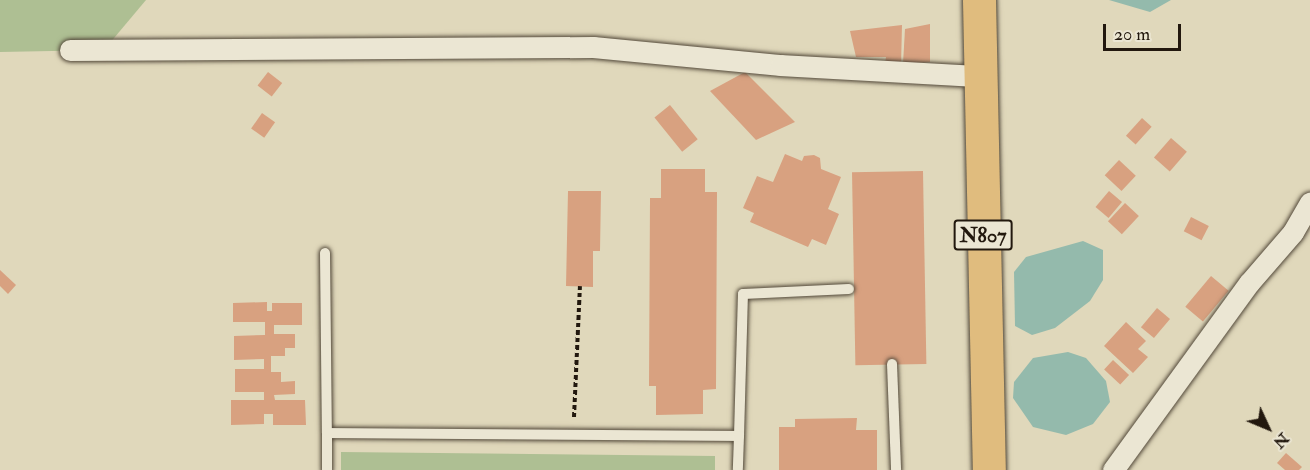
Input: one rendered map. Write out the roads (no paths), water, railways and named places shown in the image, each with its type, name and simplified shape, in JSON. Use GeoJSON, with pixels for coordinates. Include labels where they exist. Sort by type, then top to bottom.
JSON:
{"type":"FeatureCollection","features":[{"type":"Feature","properties":{"kind":"highway","name":"N807"},"geometry":{"type":"LineString","coordinates":[[979,0],[988,470]]}},
{"type":"Feature","properties":{"kind":"street"},"geometry":{"type":"LineString","coordinates":[[69,50],[593,47],[781,65],[980,76]]}},
{"type":"Feature","properties":{"kind":"street"},"geometry":{"type":"LineString","coordinates":[[1113,470],[1249,283],[1293,232],[1310,202]]}},
{"type":"Feature","properties":{"kind":"lane"},"geometry":{"type":"LineString","coordinates":[[325,253],[327,470]]}},
{"type":"Feature","properties":{"kind":"lane"},"geometry":{"type":"LineString","coordinates":[[738,470],[743,294],[849,289]]}},
{"type":"Feature","properties":{"kind":"lane"},"geometry":{"type":"LineString","coordinates":[[891,364],[896,470]]}},
{"type":"Feature","properties":{"kind":"lane"},"geometry":{"type":"LineString","coordinates":[[327,433],[739,436]]}}]}
